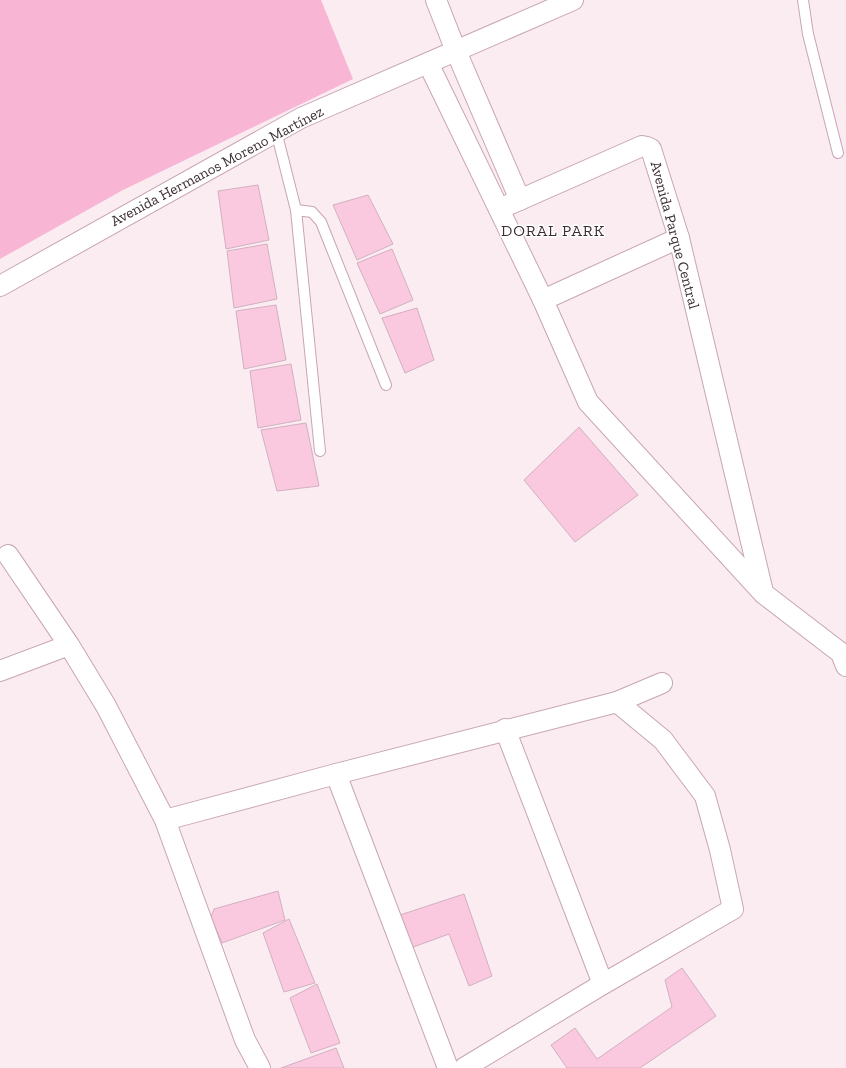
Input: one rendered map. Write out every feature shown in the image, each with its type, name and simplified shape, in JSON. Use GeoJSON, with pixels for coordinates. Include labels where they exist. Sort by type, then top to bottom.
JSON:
{"type":"FeatureCollection","features":[{"type":"Feature","properties":{"kind":"street"},"geometry":{"type":"LineString","coordinates":[[436,0],[456,51],[520,200],[499,209]]}},
{"type":"Feature","properties":{"kind":"street","name":"Avenida Hermanos Moreno Martínez"},"geometry":{"type":"LineString","coordinates":[[0,286],[276,130],[572,0]]}},
{"type":"Feature","properties":{"kind":"street"},"geometry":{"type":"LineString","coordinates":[[428,63],[543,300],[588,402],[764,594],[841,652],[846,666]]}},
{"type":"Feature","properties":{"kind":"street","name":"Avenida Parque Central"},"geometry":{"type":"LineString","coordinates":[[520,200],[642,146],[647,146],[651,149],[679,238],[764,594]]}},
{"type":"Feature","properties":{"kind":"street"},"geometry":{"type":"LineString","coordinates":[[543,300],[679,238]]}},
{"type":"Feature","properties":{"kind":"street"},"geometry":{"type":"LineString","coordinates":[[719,546],[730,544],[737,540],[743,535],[748,526]]}},
{"type":"Feature","properties":{"kind":"street"},"geometry":{"type":"LineString","coordinates":[[8,555],[68,645],[106,706],[165,820],[245,1040],[260,1068]]}},
{"type":"Feature","properties":{"kind":"street"},"geometry":{"type":"LineString","coordinates":[[0,671],[68,645]]}},
{"type":"Feature","properties":{"kind":"street"},"geometry":{"type":"LineString","coordinates":[[165,820],[505,729],[617,702],[662,683]]}},
{"type":"Feature","properties":{"kind":"street"},"geometry":{"type":"LineString","coordinates":[[464,1068],[603,984],[733,909],[720,850],[705,796],[663,740],[617,702]]}},
{"type":"Feature","properties":{"kind":"street"},"geometry":{"type":"LineString","coordinates":[[505,729],[603,984]]}},
{"type":"Feature","properties":{"kind":"street"},"geometry":{"type":"LineString","coordinates":[[336,774],[448,1068]]}},
{"type":"Feature","properties":{"kind":"lane"},"geometry":{"type":"LineString","coordinates":[[803,0],[808,34],[838,153]]}},
{"type":"Feature","properties":{"kind":"lane"},"geometry":{"type":"LineString","coordinates":[[276,130],[296,210],[320,451]]}},
{"type":"Feature","properties":{"kind":"lane"},"geometry":{"type":"LineString","coordinates":[[296,210],[312,212],[321,222],[386,385]]}},
{"type":"Feature","properties":{"kind":"shaded area"},"geometry":{"type":"Polygon","coordinates":[[[0,0],[321,0],[353,79],[123,190],[0,259],[0,0]]]}},
{"type":"Feature","properties":{"kind":"building"},"geometry":{"type":"Polygon","coordinates":[[[258,185],[269,240],[226,249],[218,191],[258,185]]]}},
{"type":"Feature","properties":{"kind":"building"},"geometry":{"type":"Polygon","coordinates":[[[368,195],[393,244],[357,260],[333,205],[368,195]]]}},
{"type":"Feature","properties":{"kind":"building"},"geometry":{"type":"Polygon","coordinates":[[[267,244],[277,299],[234,308],[227,251],[267,244]]]}},
{"type":"Feature","properties":{"kind":"building"},"geometry":{"type":"Polygon","coordinates":[[[392,249],[413,300],[380,314],[357,263],[392,249]]]}},
{"type":"Feature","properties":{"kind":"building"},"geometry":{"type":"Polygon","coordinates":[[[276,305],[286,360],[244,369],[236,311],[276,305]]]}},
{"type":"Feature","properties":{"kind":"building"},"geometry":{"type":"Polygon","coordinates":[[[417,308],[434,360],[405,373],[382,318],[417,308]]]}},
{"type":"Feature","properties":{"kind":"building"},"geometry":{"type":"Polygon","coordinates":[[[291,364],[301,420],[258,428],[250,371],[291,364]]]}},
{"type":"Feature","properties":{"kind":"building"},"geometry":{"type":"Polygon","coordinates":[[[306,423],[319,486],[277,491],[261,430],[306,423]]]}},
{"type":"Feature","properties":{"kind":"building"},"geometry":{"type":"Polygon","coordinates":[[[579,427],[638,495],[575,542],[524,480],[579,427]]]}},
{"type":"Feature","properties":{"kind":"building"},"geometry":{"type":"Polygon","coordinates":[[[278,891],[285,920],[222,943],[211,917],[214,909],[278,891]]]}},
{"type":"Feature","properties":{"kind":"building"},"geometry":{"type":"Polygon","coordinates":[[[464,894],[492,976],[469,986],[449,934],[408,949],[400,915],[464,894]]]}},
{"type":"Feature","properties":{"kind":"building"},"geometry":{"type":"Polygon","coordinates":[[[289,919],[315,983],[284,992],[263,933],[289,919]]]}},
{"type":"Feature","properties":{"kind":"building"},"geometry":{"type":"Polygon","coordinates":[[[682,968],[716,1016],[640,1068],[567,1068],[551,1045],[575,1028],[597,1059],[672,1007],[665,980],[682,968]]]}},
{"type":"Feature","properties":{"kind":"building"},"geometry":{"type":"Polygon","coordinates":[[[317,984],[340,1043],[311,1053],[290,998],[317,984]]]}},
{"type":"Feature","properties":{"kind":"building"},"geometry":{"type":"Polygon","coordinates":[[[336,1048],[344,1068],[281,1068],[336,1048]]]}},
{"type":"Feature","properties":{"kind":"district","name":"DORAL PARK"},"geometry":{"type":"Point","coordinates":[553,230]}}]}
